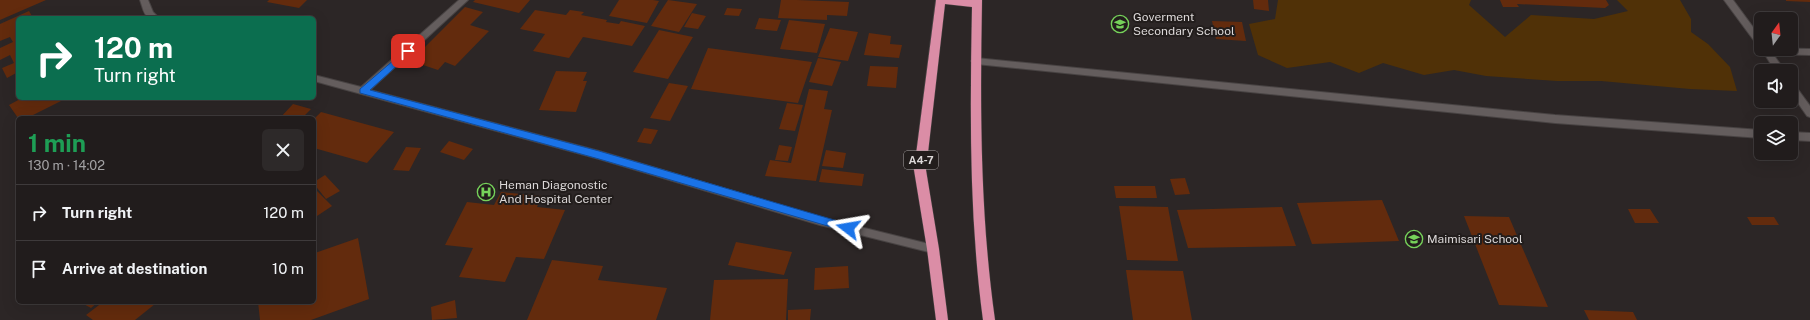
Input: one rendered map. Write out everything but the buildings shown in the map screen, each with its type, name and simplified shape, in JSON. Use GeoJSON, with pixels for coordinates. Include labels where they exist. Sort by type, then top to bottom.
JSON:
{"type":"FeatureCollection","features":[{"type":"Feature","properties":{"kind":"highway"},"geometry":{"type":"LineString","coordinates":[[941,0],[977,2],[975,164],[982,281],[989,320]]}},
{"type":"Feature","properties":{"kind":"highway","name":"A4-7"},"geometry":{"type":"LineString","coordinates":[[941,0],[920,170],[933,249],[942,320]]}},
{"type":"Feature","properties":{"kind":"street"},"geometry":{"type":"LineString","coordinates":[[144,0],[149,14],[152,16]]}},
{"type":"Feature","properties":{"kind":"street"},"geometry":{"type":"LineString","coordinates":[[363,91],[464,0]]}},
{"type":"Feature","properties":{"kind":"street"},"geometry":{"type":"LineString","coordinates":[[1728,0],[1754,35]]}},
{"type":"Feature","properties":{"kind":"street"},"geometry":{"type":"LineString","coordinates":[[1798,51],[1810,52]]}},
{"type":"Feature","properties":{"kind":"street"},"geometry":{"type":"LineString","coordinates":[[976,60],[1531,117],[1754,133]]}},
{"type":"Feature","properties":{"kind":"street"},"geometry":{"type":"LineString","coordinates":[[316,79],[599,155],[820,221],[933,249]]}},
{"type":"Feature","properties":{"kind":"street"},"geometry":{"type":"LineString","coordinates":[[1798,96],[1810,113]]}},
{"type":"Feature","properties":{"kind":"street"},"geometry":{"type":"LineString","coordinates":[[1798,136],[1810,137]]}},
{"type":"Feature","properties":{"kind":"shaded area"},"geometry":{"type":"Polygon","coordinates":[[[1278,0],[1471,0],[1469,5],[1505,37],[1531,15],[1594,19],[1628,11],[1617,0],[1680,0],[1691,19],[1691,32],[1708,44],[1730,67],[1737,91],[1690,89],[1601,81],[1557,81],[1486,76],[1454,70],[1424,75],[1383,63],[1359,73],[1330,62],[1287,68],[1258,55],[1249,24],[1275,19],[1278,0]]]}},
{"type":"Feature","properties":{"kind":"place","name":"Goverment Secondary School"},"geometry":{"type":"Point","coordinates":[1120,24]}},
{"type":"Feature","properties":{"kind":"place","name":"Heman Diagonostic And Hospital Center"},"geometry":{"type":"Point","coordinates":[486,192]}},
{"type":"Feature","properties":{"kind":"place","name":"Maimisari School"},"geometry":{"type":"Point","coordinates":[1414,239]}},
{"type":"Feature","properties":{"kind":"route"},"geometry":{"type":"LineString","coordinates":[[408,51],[363,91],[599,155],[848,228]]}}]}
